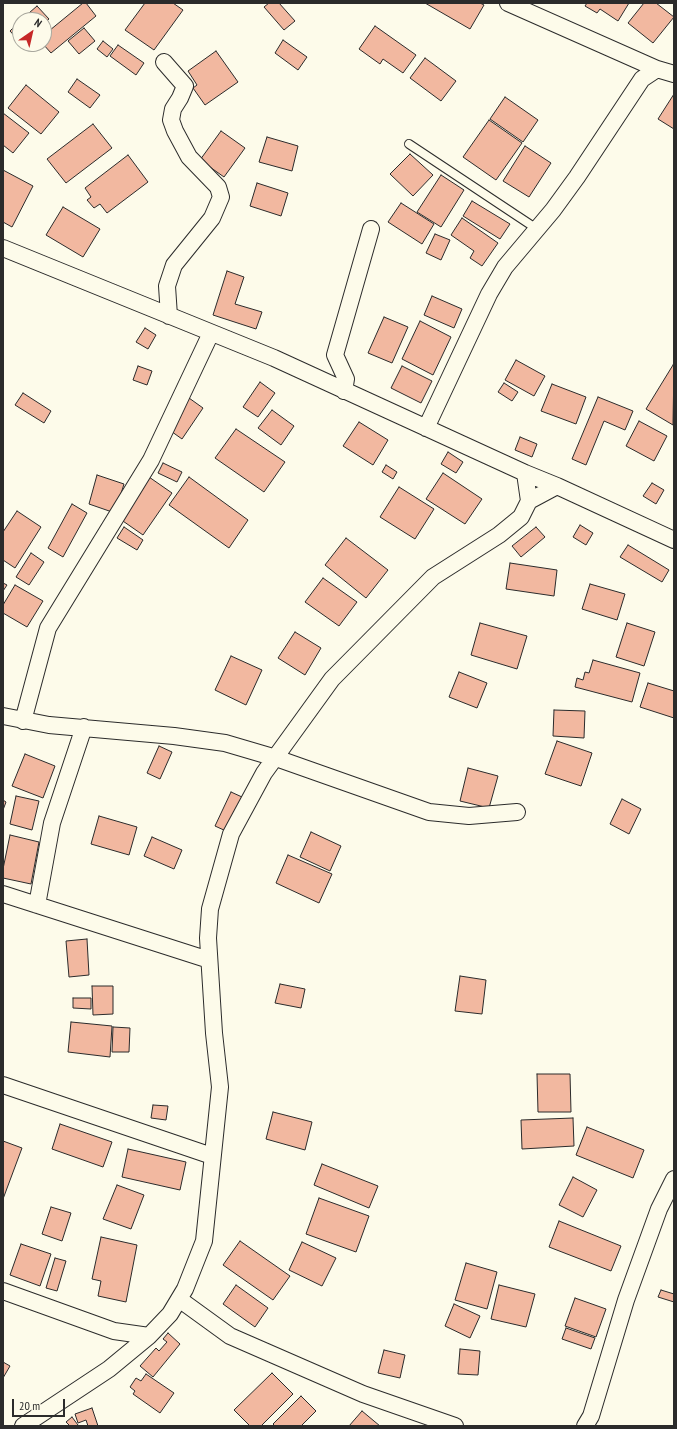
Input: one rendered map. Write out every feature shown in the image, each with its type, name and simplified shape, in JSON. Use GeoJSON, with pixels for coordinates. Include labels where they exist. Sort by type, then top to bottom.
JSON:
{"type":"FeatureCollection","features":[{"type":"Feature","properties":{"kind":"street"},"geometry":{"type":"LineString","coordinates":[[508,3],[657,69],[674,74]]}},
{"type":"Feature","properties":{"kind":"street"},"geometry":{"type":"LineString","coordinates":[[164,62],[185,86],[173,109],[171,120],[175,131],[188,158],[218,187],[222,197],[212,218],[174,265],[167,286],[169,316]]}},
{"type":"Feature","properties":{"kind":"street"},"geometry":{"type":"LineString","coordinates":[[426,428],[489,294],[505,268],[577,177],[642,79],[657,69]]}},
{"type":"Feature","properties":{"kind":"street"},"geometry":{"type":"LineString","coordinates":[[344,391],[346,379],[335,355],[370,229]]}},
{"type":"Feature","properties":{"kind":"street"},"geometry":{"type":"LineString","coordinates":[[3,248],[274,358],[674,540]]}},
{"type":"Feature","properties":{"kind":"street"},"geometry":{"type":"LineString","coordinates":[[24,721],[48,628],[151,460],[211,333]]}},
{"type":"Feature","properties":{"kind":"street"},"geometry":{"type":"LineString","coordinates":[[24,1426],[109,1369],[149,1336],[170,1314],[185,1289],[204,1241],[220,1087],[214,1033],[208,938],[210,909],[231,834],[264,773],[332,679],[385,624],[434,577],[499,535],[521,517],[529,501],[525,473]]}},
{"type":"Feature","properties":{"kind":"street"},"geometry":{"type":"LineString","coordinates":[[529,501],[557,486]]}},
{"type":"Feature","properties":{"kind":"street"},"geometry":{"type":"LineString","coordinates":[[3,716],[24,721],[225,743],[276,758],[429,812],[470,816],[517,812]]}},
{"type":"Feature","properties":{"kind":"street"},"geometry":{"type":"LineString","coordinates":[[37,905],[52,823],[84,727]]}},
{"type":"Feature","properties":{"kind":"street"},"geometry":{"type":"LineString","coordinates":[[3,894],[209,960]]}},
{"type":"Feature","properties":{"kind":"street"},"geometry":{"type":"LineString","coordinates":[[3,1085],[212,1156]]}},
{"type":"Feature","properties":{"kind":"street"},"geometry":{"type":"LineString","coordinates":[[585,1426],[591,1416],[626,1300],[659,1209],[674,1179]]}},
{"type":"Feature","properties":{"kind":"street"},"geometry":{"type":"LineString","coordinates":[[3,1291],[114,1331],[149,1336]]}},
{"type":"Feature","properties":{"kind":"street"},"geometry":{"type":"LineString","coordinates":[[179,1299],[230,1336],[363,1394],[455,1426]]}},
{"type":"Feature","properties":{"kind":"lane"},"geometry":{"type":"LineString","coordinates":[[409,144],[537,229]]}},
{"type":"Feature","properties":{"kind":"building"},"geometry":{"type":"Polygon","coordinates":[[[83,3],[86,3],[96,16],[51,53],[52,28],[83,3]]]}},
{"type":"Feature","properties":{"kind":"building"},"geometry":{"type":"Polygon","coordinates":[[[145,3],[173,3],[183,10],[154,50],[125,30],[145,3]]]}},
{"type":"Feature","properties":{"kind":"building"},"geometry":{"type":"Polygon","coordinates":[[[269,3],[279,3],[295,21],[284,30],[264,7],[269,3]]]}},
{"type":"Feature","properties":{"kind":"building"},"geometry":{"type":"Polygon","coordinates":[[[425,3],[480,3],[484,5],[470,29],[425,3]]]}},
{"type":"Feature","properties":{"kind":"building"},"geometry":{"type":"Polygon","coordinates":[[[587,3],[629,3],[618,21],[600,9],[597,13],[585,6],[587,3]]]}},
{"type":"Feature","properties":{"kind":"building"},"geometry":{"type":"Polygon","coordinates":[[[644,3],[656,3],[674,17],[653,43],[628,23],[644,3]]]}},
{"type":"Feature","properties":{"kind":"building"},"geometry":{"type":"Polygon","coordinates":[[[37,6],[43,12],[30,12],[37,6]]]}},
{"type":"Feature","properties":{"kind":"building"},"geometry":{"type":"Polygon","coordinates":[[[375,26],[416,55],[403,73],[383,59],[380,64],[359,49],[375,26]]]}},
{"type":"Feature","properties":{"kind":"building"},"geometry":{"type":"Polygon","coordinates":[[[84,28],[95,41],[79,54],[68,41],[84,28]]]}},
{"type":"Feature","properties":{"kind":"building"},"geometry":{"type":"Polygon","coordinates":[[[283,40],[307,57],[298,70],[275,53],[283,40]]]}},
{"type":"Feature","properties":{"kind":"building"},"geometry":{"type":"Polygon","coordinates":[[[103,41],[113,49],[107,57],[97,49],[103,41]]]}},
{"type":"Feature","properties":{"kind":"building"},"geometry":{"type":"Polygon","coordinates":[[[118,45],[144,63],[136,75],[110,56],[118,45]]]}},
{"type":"Feature","properties":{"kind":"building"},"geometry":{"type":"Polygon","coordinates":[[[216,51],[238,82],[205,105],[193,88],[197,85],[188,71],[216,51]]]}},
{"type":"Feature","properties":{"kind":"building"},"geometry":{"type":"Polygon","coordinates":[[[425,58],[456,81],[441,101],[410,78],[425,58]]]}},
{"type":"Feature","properties":{"kind":"building"},"geometry":{"type":"Polygon","coordinates":[[[77,79],[100,95],[90,108],[68,92],[77,79]]]}},
{"type":"Feature","properties":{"kind":"building"},"geometry":{"type":"Polygon","coordinates":[[[26,85],[59,112],[41,134],[8,108],[26,85]]]}},
{"type":"Feature","properties":{"kind":"building"},"geometry":{"type":"Polygon","coordinates":[[[674,94],[674,129],[658,119],[674,94]]]}},
{"type":"Feature","properties":{"kind":"building"},"geometry":{"type":"Polygon","coordinates":[[[505,97],[538,120],[523,142],[490,119],[505,97]]]}},
{"type":"Feature","properties":{"kind":"building"},"geometry":{"type":"Polygon","coordinates":[[[3,113],[29,133],[13,153],[3,145],[3,113]]]}},
{"type":"Feature","properties":{"kind":"building"},"geometry":{"type":"Polygon","coordinates":[[[489,120],[522,143],[496,180],[463,157],[489,120]]]}},
{"type":"Feature","properties":{"kind":"building"},"geometry":{"type":"Polygon","coordinates":[[[93,124],[112,148],[66,183],[47,159],[93,124]]]}},
{"type":"Feature","properties":{"kind":"building"},"geometry":{"type":"Polygon","coordinates":[[[221,131],[245,148],[224,177],[200,160],[221,131]]]}},
{"type":"Feature","properties":{"kind":"building"},"geometry":{"type":"Polygon","coordinates":[[[267,137],[298,146],[292,171],[259,162],[267,137]]]}},
{"type":"Feature","properties":{"kind":"building"},"geometry":{"type":"Polygon","coordinates":[[[525,146],[551,163],[529,197],[503,181],[525,146]]]}},
{"type":"Feature","properties":{"kind":"building"},"geometry":{"type":"Polygon","coordinates":[[[410,154],[433,175],[413,196],[390,174],[410,154]]]}},
{"type":"Feature","properties":{"kind":"building"},"geometry":{"type":"Polygon","coordinates":[[[128,155],[148,182],[107,213],[100,204],[94,208],[87,200],[91,197],[85,188],[128,155]]]}},
{"type":"Feature","properties":{"kind":"building"},"geometry":{"type":"Polygon","coordinates":[[[3,170],[33,186],[12,227],[3,222],[3,170]]]}},
{"type":"Feature","properties":{"kind":"building"},"geometry":{"type":"Polygon","coordinates":[[[441,175],[464,190],[441,227],[417,212],[441,175]]]}},
{"type":"Feature","properties":{"kind":"building"},"geometry":{"type":"Polygon","coordinates":[[[257,183],[288,193],[281,216],[250,206],[257,183]]]}},
{"type":"Feature","properties":{"kind":"building"},"geometry":{"type":"Polygon","coordinates":[[[472,201],[510,224],[500,239],[463,216],[472,201]]]}},
{"type":"Feature","properties":{"kind":"building"},"geometry":{"type":"Polygon","coordinates":[[[401,203],[434,224],[422,244],[388,222],[401,203]]]}},
{"type":"Feature","properties":{"kind":"building"},"geometry":{"type":"Polygon","coordinates":[[[63,207],[100,229],[83,257],[46,235],[63,207]]]}},
{"type":"Feature","properties":{"kind":"building"},"geometry":{"type":"Polygon","coordinates":[[[462,218],[498,243],[482,266],[470,258],[474,251],[451,235],[462,218]]]}},
{"type":"Feature","properties":{"kind":"building"},"geometry":{"type":"Polygon","coordinates":[[[435,234],[450,240],[441,260],[426,253],[435,234]]]}},
{"type":"Feature","properties":{"kind":"building"},"geometry":{"type":"Polygon","coordinates":[[[227,271],[244,277],[235,304],[262,312],[256,329],[213,315],[227,271]]]}},
{"type":"Feature","properties":{"kind":"building"},"geometry":{"type":"Polygon","coordinates":[[[432,296],[462,309],[454,328],[424,315],[432,296]]]}},
{"type":"Feature","properties":{"kind":"building"},"geometry":{"type":"Polygon","coordinates":[[[384,317],[408,327],[392,363],[368,353],[384,317]]]}},
{"type":"Feature","properties":{"kind":"building"},"geometry":{"type":"Polygon","coordinates":[[[420,321],[451,337],[433,375],[402,359],[420,321]]]}},
{"type":"Feature","properties":{"kind":"building"},"geometry":{"type":"Polygon","coordinates":[[[145,328],[156,335],[148,349],[136,342],[145,328]]]}},
{"type":"Feature","properties":{"kind":"building"},"geometry":{"type":"Polygon","coordinates":[[[516,360],[545,376],[534,396],[505,380],[516,360]]]}},
{"type":"Feature","properties":{"kind":"building"},"geometry":{"type":"Polygon","coordinates":[[[673,365],[674,366],[673,425],[646,409],[673,365]]]}},
{"type":"Feature","properties":{"kind":"building"},"geometry":{"type":"Polygon","coordinates":[[[138,366],[152,371],[147,385],[133,380],[138,366]]]}},
{"type":"Feature","properties":{"kind":"building"},"geometry":{"type":"Polygon","coordinates":[[[402,366],[432,381],[421,403],[391,388],[402,366]]]}},
{"type":"Feature","properties":{"kind":"building"},"geometry":{"type":"Polygon","coordinates":[[[260,382],[275,393],[258,417],[243,407],[260,382]]]}},
{"type":"Feature","properties":{"kind":"building"},"geometry":{"type":"Polygon","coordinates":[[[504,383],[518,392],[512,401],[498,392],[504,383]]]}},
{"type":"Feature","properties":{"kind":"building"},"geometry":{"type":"Polygon","coordinates":[[[552,384],[586,397],[576,424],[541,411],[552,384]]]}},
{"type":"Feature","properties":{"kind":"building"},"geometry":{"type":"Polygon","coordinates":[[[23,393],[51,411],[44,423],[15,405],[23,393]]]}},
{"type":"Feature","properties":{"kind":"building"},"geometry":{"type":"Polygon","coordinates":[[[598,397],[633,411],[625,430],[604,421],[586,465],[572,459],[598,397]]]}},
{"type":"Feature","properties":{"kind":"building"},"geometry":{"type":"Polygon","coordinates":[[[189,398],[203,408],[182,439],[168,429],[189,398]]]}},
{"type":"Feature","properties":{"kind":"building"},"geometry":{"type":"Polygon","coordinates":[[[272,410],[294,426],[281,445],[258,428],[272,410]]]}},
{"type":"Feature","properties":{"kind":"building"},"geometry":{"type":"Polygon","coordinates":[[[639,421],[667,436],[654,461],[626,446],[639,421]]]}},
{"type":"Feature","properties":{"kind":"building"},"geometry":{"type":"Polygon","coordinates":[[[359,422],[388,440],[373,465],[343,446],[359,422]]]}},
{"type":"Feature","properties":{"kind":"building"},"geometry":{"type":"Polygon","coordinates":[[[236,429],[285,462],[264,492],[215,458],[236,429]]]}},
{"type":"Feature","properties":{"kind":"building"},"geometry":{"type":"Polygon","coordinates":[[[520,437],[537,444],[532,457],[515,450],[520,437]]]}},
{"type":"Feature","properties":{"kind":"building"},"geometry":{"type":"Polygon","coordinates":[[[448,452],[463,462],[456,473],[441,464],[448,452]]]}},
{"type":"Feature","properties":{"kind":"building"},"geometry":{"type":"Polygon","coordinates":[[[163,463],[182,472],[177,482],[158,473],[163,463]]]}},
{"type":"Feature","properties":{"kind":"building"},"geometry":{"type":"Polygon","coordinates":[[[386,465],[397,472],[393,479],[382,472],[386,465]]]}},
{"type":"Feature","properties":{"kind":"building"},"geometry":{"type":"Polygon","coordinates":[[[443,473],[482,499],[465,524],[426,499],[443,473]]]}},
{"type":"Feature","properties":{"kind":"building"},"geometry":{"type":"Polygon","coordinates":[[[97,475],[124,484],[115,513],[89,504],[97,475]]]}},
{"type":"Feature","properties":{"kind":"building"},"geometry":{"type":"Polygon","coordinates":[[[149,477],[172,493],[143,535],[120,519],[149,477]]]}},
{"type":"Feature","properties":{"kind":"building"},"geometry":{"type":"Polygon","coordinates":[[[189,477],[248,520],[229,548],[169,505],[189,477]]]}},
{"type":"Feature","properties":{"kind":"building"},"geometry":{"type":"Polygon","coordinates":[[[652,483],[664,490],[656,504],[643,496],[652,483]]]}},
{"type":"Feature","properties":{"kind":"building"},"geometry":{"type":"Polygon","coordinates":[[[399,487],[434,509],[415,539],[380,517],[399,487]]]}},
{"type":"Feature","properties":{"kind":"building"},"geometry":{"type":"Polygon","coordinates":[[[72,504],[87,513],[63,557],[48,548],[72,504]]]}},
{"type":"Feature","properties":{"kind":"building"},"geometry":{"type":"Polygon","coordinates":[[[17,511],[41,527],[15,568],[3,560],[3,532],[17,511]]]}},
{"type":"Feature","properties":{"kind":"building"},"geometry":{"type":"Polygon","coordinates":[[[580,525],[593,533],[586,545],[573,537],[580,525]]]}},
{"type":"Feature","properties":{"kind":"building"},"geometry":{"type":"Polygon","coordinates":[[[124,527],[143,540],[137,550],[117,538],[124,527]]]}},
{"type":"Feature","properties":{"kind":"building"},"geometry":{"type":"Polygon","coordinates":[[[536,527],[545,537],[521,557],[512,546],[536,527]]]}},
{"type":"Feature","properties":{"kind":"building"},"geometry":{"type":"Polygon","coordinates":[[[346,538],[388,570],[366,598],[325,565],[346,538]]]}},
{"type":"Feature","properties":{"kind":"building"},"geometry":{"type":"Polygon","coordinates":[[[628,545],[669,570],[662,582],[620,557],[628,545]]]}},
{"type":"Feature","properties":{"kind":"building"},"geometry":{"type":"Polygon","coordinates":[[[31,553],[44,562],[29,585],[16,577],[31,553]]]}},
{"type":"Feature","properties":{"kind":"building"},"geometry":{"type":"Polygon","coordinates":[[[510,563],[557,570],[554,596],[506,589],[510,563]]]}},
{"type":"Feature","properties":{"kind":"building"},"geometry":{"type":"Polygon","coordinates":[[[323,578],[357,602],[339,626],[305,602],[323,578]]]}},
{"type":"Feature","properties":{"kind":"building"},"geometry":{"type":"Polygon","coordinates":[[[3,583],[7,585],[3,591],[3,583]]]}},
{"type":"Feature","properties":{"kind":"building"},"geometry":{"type":"Polygon","coordinates":[[[590,584],[625,594],[617,620],[582,609],[590,584]]]}},
{"type":"Feature","properties":{"kind":"building"},"geometry":{"type":"Polygon","coordinates":[[[15,585],[43,601],[27,627],[3,613],[3,605],[15,585]]]}},
{"type":"Feature","properties":{"kind":"building"},"geometry":{"type":"Polygon","coordinates":[[[480,623],[527,636],[517,669],[471,655],[480,623]]]}},
{"type":"Feature","properties":{"kind":"building"},"geometry":{"type":"Polygon","coordinates":[[[627,623],[655,632],[644,666],[616,657],[627,623]]]}},
{"type":"Feature","properties":{"kind":"building"},"geometry":{"type":"Polygon","coordinates":[[[295,632],[321,648],[305,675],[278,658],[295,632]]]}},
{"type":"Feature","properties":{"kind":"building"},"geometry":{"type":"Polygon","coordinates":[[[231,656],[262,670],[246,705],[215,690],[231,656]]]}},
{"type":"Feature","properties":{"kind":"building"},"geometry":{"type":"Polygon","coordinates":[[[593,660],[640,673],[632,702],[575,687],[577,678],[583,680],[585,672],[589,673],[593,660]]]}},
{"type":"Feature","properties":{"kind":"building"},"geometry":{"type":"Polygon","coordinates":[[[459,672],[487,683],[477,708],[449,697],[459,672]]]}},
{"type":"Feature","properties":{"kind":"building"},"geometry":{"type":"Polygon","coordinates":[[[648,683],[674,691],[674,718],[640,707],[648,683]]]}},
{"type":"Feature","properties":{"kind":"building"},"geometry":{"type":"Polygon","coordinates":[[[554,710],[585,711],[584,738],[553,736],[554,710]]]}},
{"type":"Feature","properties":{"kind":"building"},"geometry":{"type":"Polygon","coordinates":[[[557,741],[592,753],[581,786],[545,774],[557,741]]]}},
{"type":"Feature","properties":{"kind":"building"},"geometry":{"type":"Polygon","coordinates":[[[159,746],[172,752],[160,779],[147,773],[159,746]]]}},
{"type":"Feature","properties":{"kind":"building"},"geometry":{"type":"Polygon","coordinates":[[[25,754],[55,766],[43,798],[12,786],[25,754]]]}},
{"type":"Feature","properties":{"kind":"building"},"geometry":{"type":"Polygon","coordinates":[[[468,768],[498,776],[489,808],[460,801],[468,768]]]}},
{"type":"Feature","properties":{"kind":"building"},"geometry":{"type":"Polygon","coordinates":[[[231,792],[242,797],[226,831],[215,826],[231,792]]]}},
{"type":"Feature","properties":{"kind":"building"},"geometry":{"type":"Polygon","coordinates":[[[16,796],[39,801],[32,830],[10,824],[16,796]]]}},
{"type":"Feature","properties":{"kind":"building"},"geometry":{"type":"Polygon","coordinates":[[[622,799],[641,809],[629,834],[610,824],[622,799]]]}},
{"type":"Feature","properties":{"kind":"building"},"geometry":{"type":"Polygon","coordinates":[[[3,800],[6,802],[3,810],[3,800]]]}},
{"type":"Feature","properties":{"kind":"building"},"geometry":{"type":"Polygon","coordinates":[[[99,816],[137,827],[129,855],[91,844],[99,816]]]}},
{"type":"Feature","properties":{"kind":"building"},"geometry":{"type":"Polygon","coordinates":[[[311,832],[341,846],[330,871],[300,857],[311,832]]]}},
{"type":"Feature","properties":{"kind":"building"},"geometry":{"type":"Polygon","coordinates":[[[10,835],[39,842],[31,884],[3,878],[3,869],[10,835]]]}},
{"type":"Feature","properties":{"kind":"building"},"geometry":{"type":"Polygon","coordinates":[[[152,837],[182,850],[174,869],[144,856],[152,837]]]}},
{"type":"Feature","properties":{"kind":"building"},"geometry":{"type":"Polygon","coordinates":[[[288,855],[332,874],[319,903],[276,883],[288,855]]]}},
{"type":"Feature","properties":{"kind":"building"},"geometry":{"type":"Polygon","coordinates":[[[87,939],[89,975],[69,977],[66,941],[87,939]]]}},
{"type":"Feature","properties":{"kind":"building"},"geometry":{"type":"Polygon","coordinates":[[[460,976],[486,980],[482,1014],[455,1011],[460,976]]]}},
{"type":"Feature","properties":{"kind":"building"},"geometry":{"type":"Polygon","coordinates":[[[280,984],[305,989],[301,1008],[275,1003],[280,984]]]}},
{"type":"Feature","properties":{"kind":"building"},"geometry":{"type":"Polygon","coordinates":[[[92,986],[113,986],[113,1014],[93,1015],[92,986]]]}},
{"type":"Feature","properties":{"kind":"building"},"geometry":{"type":"Polygon","coordinates":[[[73,998],[91,998],[91,1009],[73,1008],[73,998]]]}},
{"type":"Feature","properties":{"kind":"building"},"geometry":{"type":"Polygon","coordinates":[[[71,1022],[112,1026],[110,1057],[68,1052],[71,1022]]]}},
{"type":"Feature","properties":{"kind":"building"},"geometry":{"type":"Polygon","coordinates":[[[113,1027],[130,1028],[129,1052],[112,1052],[113,1027]]]}},
{"type":"Feature","properties":{"kind":"building"},"geometry":{"type":"Polygon","coordinates":[[[537,1074],[570,1074],[571,1112],[538,1112],[537,1074]]]}},
{"type":"Feature","properties":{"kind":"building"},"geometry":{"type":"Polygon","coordinates":[[[153,1105],[168,1106],[166,1120],[151,1118],[153,1105]]]}},
{"type":"Feature","properties":{"kind":"building"},"geometry":{"type":"Polygon","coordinates":[[[273,1112],[312,1122],[305,1150],[266,1139],[273,1112]]]}},
{"type":"Feature","properties":{"kind":"building"},"geometry":{"type":"Polygon","coordinates":[[[573,1118],[574,1146],[522,1149],[521,1120],[573,1118]]]}},
{"type":"Feature","properties":{"kind":"building"},"geometry":{"type":"Polygon","coordinates":[[[60,1124],[112,1142],[103,1167],[52,1149],[60,1124]]]}},
{"type":"Feature","properties":{"kind":"building"},"geometry":{"type":"Polygon","coordinates":[[[587,1127],[644,1150],[633,1178],[576,1155],[587,1127]]]}},
{"type":"Feature","properties":{"kind":"building"},"geometry":{"type":"Polygon","coordinates":[[[3,1141],[22,1148],[3,1199],[3,1141]]]}},
{"type":"Feature","properties":{"kind":"building"},"geometry":{"type":"Polygon","coordinates":[[[128,1149],[186,1162],[180,1190],[122,1177],[128,1149]]]}},
{"type":"Feature","properties":{"kind":"building"},"geometry":{"type":"Polygon","coordinates":[[[322,1164],[378,1186],[369,1208],[314,1185],[322,1164]]]}},
{"type":"Feature","properties":{"kind":"building"},"geometry":{"type":"Polygon","coordinates":[[[573,1177],[597,1190],[583,1217],[559,1205],[573,1177]]]}},
{"type":"Feature","properties":{"kind":"building"},"geometry":{"type":"Polygon","coordinates":[[[117,1185],[144,1195],[131,1229],[103,1219],[117,1185]]]}},
{"type":"Feature","properties":{"kind":"building"},"geometry":{"type":"Polygon","coordinates":[[[319,1198],[369,1216],[356,1252],[306,1234],[319,1198]]]}},
{"type":"Feature","properties":{"kind":"building"},"geometry":{"type":"Polygon","coordinates":[[[51,1207],[71,1213],[62,1241],[42,1234],[51,1207]]]}},
{"type":"Feature","properties":{"kind":"building"},"geometry":{"type":"Polygon","coordinates":[[[559,1221],[621,1246],[611,1271],[549,1247],[559,1221]]]}},
{"type":"Feature","properties":{"kind":"building"},"geometry":{"type":"Polygon","coordinates":[[[101,1237],[137,1245],[126,1302],[98,1296],[101,1281],[92,1279],[101,1237]]]}},
{"type":"Feature","properties":{"kind":"building"},"geometry":{"type":"Polygon","coordinates":[[[240,1241],[290,1276],[273,1300],[223,1265],[240,1241]]]}},
{"type":"Feature","properties":{"kind":"building"},"geometry":{"type":"Polygon","coordinates":[[[302,1242],[336,1258],[322,1286],[289,1270],[302,1242]]]}},
{"type":"Feature","properties":{"kind":"building"},"geometry":{"type":"Polygon","coordinates":[[[21,1244],[51,1254],[40,1286],[10,1275],[21,1244]]]}},
{"type":"Feature","properties":{"kind":"building"},"geometry":{"type":"Polygon","coordinates":[[[55,1258],[66,1261],[57,1291],[46,1288],[55,1258]]]}},
{"type":"Feature","properties":{"kind":"building"},"geometry":{"type":"Polygon","coordinates":[[[466,1263],[497,1272],[487,1309],[455,1300],[466,1263]]]}},
{"type":"Feature","properties":{"kind":"building"},"geometry":{"type":"Polygon","coordinates":[[[236,1285],[268,1308],[255,1327],[223,1304],[236,1285]]]}},
{"type":"Feature","properties":{"kind":"building"},"geometry":{"type":"Polygon","coordinates":[[[499,1285],[535,1294],[526,1327],[491,1319],[499,1285]]]}},
{"type":"Feature","properties":{"kind":"building"},"geometry":{"type":"Polygon","coordinates":[[[661,1290],[674,1294],[674,1302],[658,1297],[661,1290]]]}},
{"type":"Feature","properties":{"kind":"building"},"geometry":{"type":"Polygon","coordinates":[[[575,1298],[606,1309],[596,1337],[565,1326],[575,1298]]]}},
{"type":"Feature","properties":{"kind":"building"},"geometry":{"type":"Polygon","coordinates":[[[454,1304],[480,1316],[470,1338],[445,1326],[454,1304]]]}},
{"type":"Feature","properties":{"kind":"building"},"geometry":{"type":"Polygon","coordinates":[[[566,1328],[595,1338],[591,1349],[562,1339],[566,1328]]]}},
{"type":"Feature","properties":{"kind":"building"},"geometry":{"type":"Polygon","coordinates":[[[168,1333],[180,1344],[153,1377],[140,1366],[156,1348],[159,1351],[167,1342],[163,1339],[168,1333]]]}},
{"type":"Feature","properties":{"kind":"building"},"geometry":{"type":"Polygon","coordinates":[[[460,1349],[480,1351],[478,1375],[458,1374],[460,1349]]]}},
{"type":"Feature","properties":{"kind":"building"},"geometry":{"type":"Polygon","coordinates":[[[384,1350],[405,1355],[400,1378],[378,1373],[384,1350]]]}},
{"type":"Feature","properties":{"kind":"building"},"geometry":{"type":"Polygon","coordinates":[[[3,1362],[10,1366],[3,1378],[3,1362]]]}},
{"type":"Feature","properties":{"kind":"building"},"geometry":{"type":"Polygon","coordinates":[[[272,1373],[293,1394],[261,1426],[250,1426],[234,1410],[272,1373]]]}},
{"type":"Feature","properties":{"kind":"building"},"geometry":{"type":"Polygon","coordinates":[[[146,1374],[174,1393],[160,1413],[133,1394],[135,1391],[130,1387],[136,1378],[141,1381],[146,1374]]]}},
{"type":"Feature","properties":{"kind":"building"},"geometry":{"type":"Polygon","coordinates":[[[301,1396],[316,1411],[301,1426],[275,1426],[273,1424],[301,1396]]]}},
{"type":"Feature","properties":{"kind":"building"},"geometry":{"type":"Polygon","coordinates":[[[92,1408],[98,1426],[88,1426],[86,1420],[78,1423],[75,1414],[92,1408]]]}},
{"type":"Feature","properties":{"kind":"building"},"geometry":{"type":"Polygon","coordinates":[[[362,1411],[380,1426],[349,1426],[362,1411]]]}},
{"type":"Feature","properties":{"kind":"building"},"geometry":{"type":"Polygon","coordinates":[[[72,1417],[78,1425],[70,1426],[66,1422],[72,1417]]]}}]}
